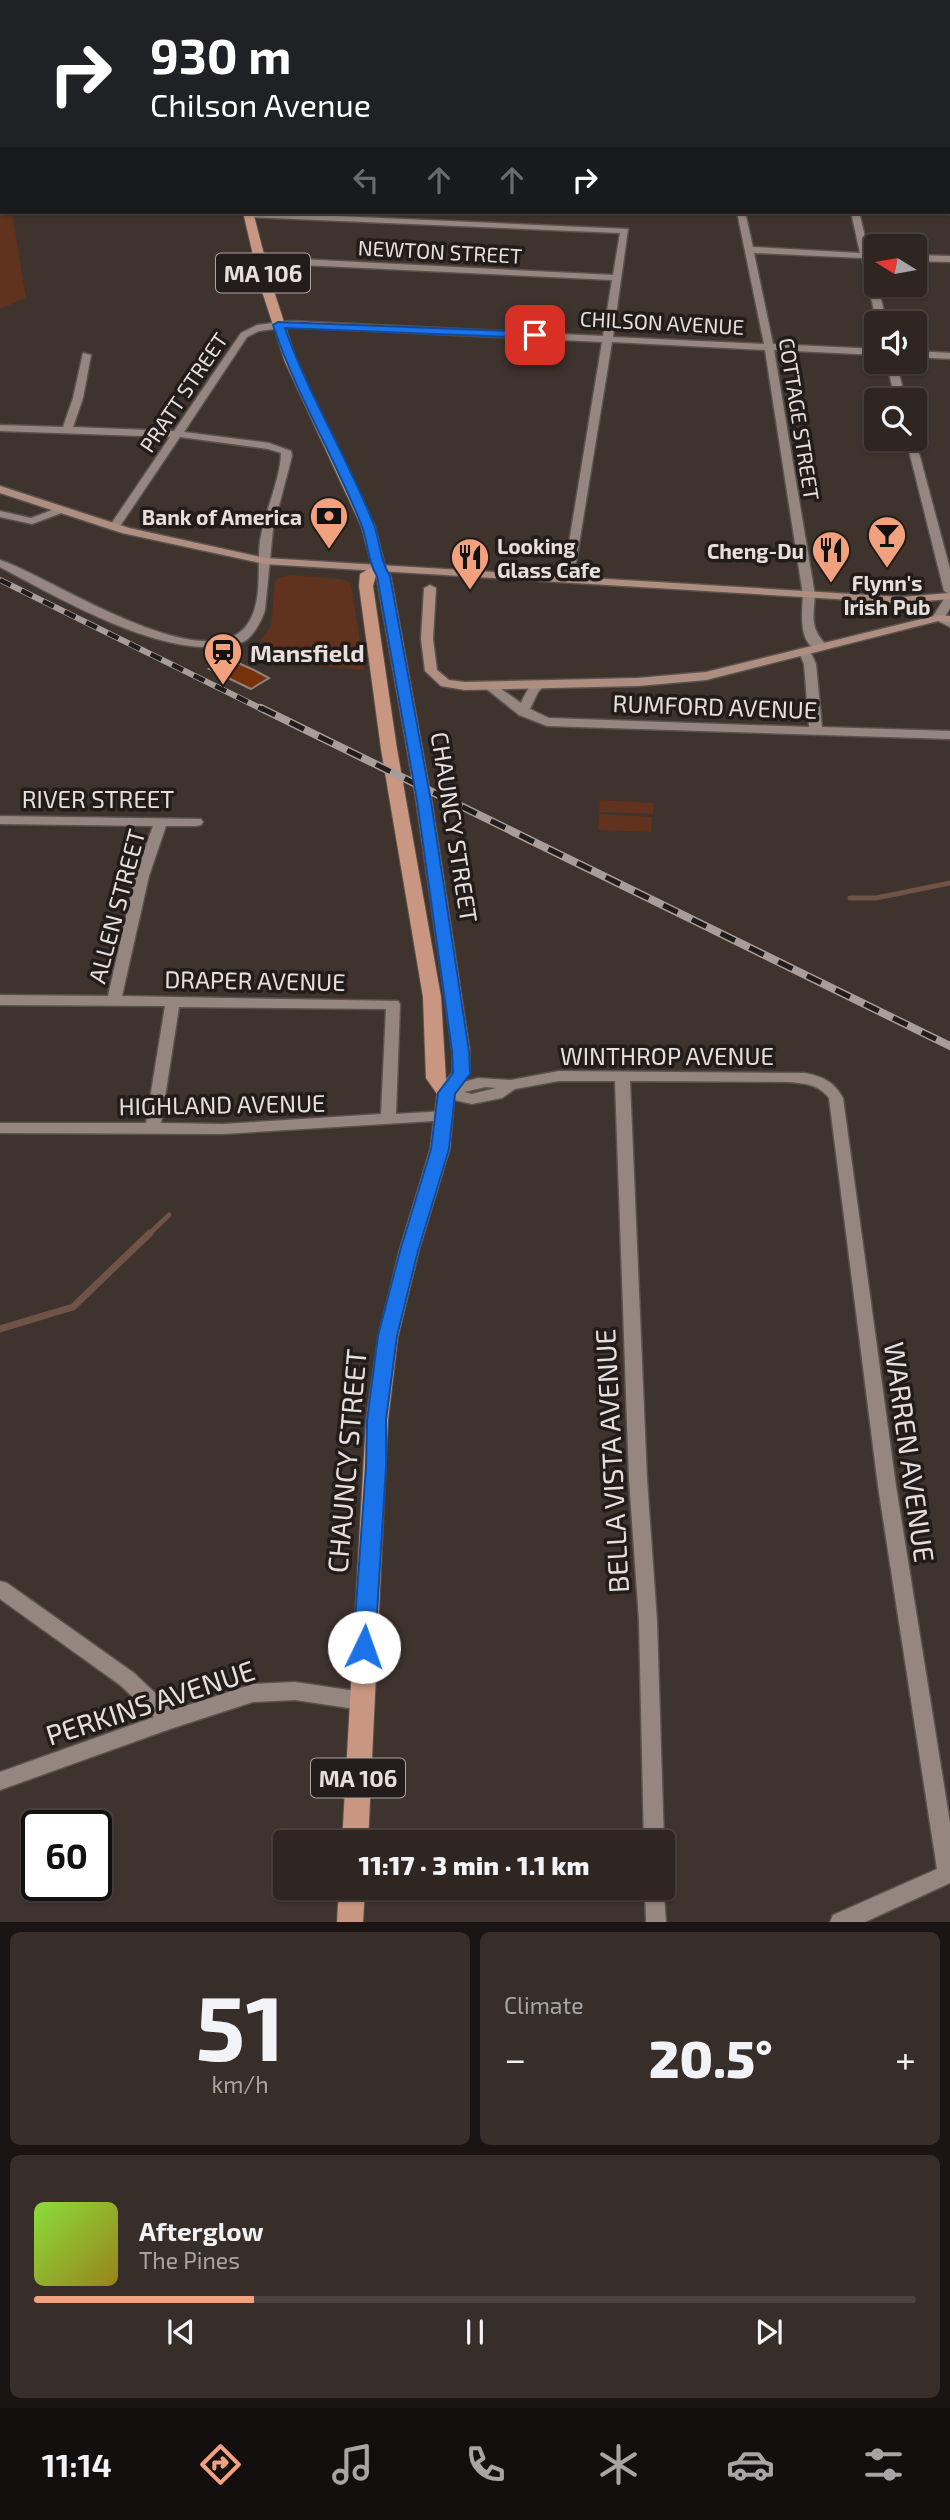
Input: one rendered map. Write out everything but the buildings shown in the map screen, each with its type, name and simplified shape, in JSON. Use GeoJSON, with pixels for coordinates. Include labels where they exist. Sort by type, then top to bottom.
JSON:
{"type":"FeatureCollection","features":[{"type":"Feature","properties":{"kind":"main road","name":"MA 106"},"geometry":{"type":"LineString","coordinates":[[249,214],[278,325]]}},
{"type":"Feature","properties":{"kind":"main road","name":"CHAUNCY STREET"},"geometry":{"type":"LineString","coordinates":[[278,325],[292,364],[368,526],[379,569],[385,581],[424,801],[459,1028],[461,1074],[446,1093],[440,1149],[409,1251],[388,1336],[377,1420],[356,1830]]}},
{"type":"Feature","properties":{"kind":"main road"},"geometry":{"type":"LineString","coordinates":[[0,489],[114,527],[265,561],[906,600],[950,595]]}},
{"type":"Feature","properties":{"kind":"main road","name":"CHAUNCY STREET"},"geometry":{"type":"LineString","coordinates":[[379,569],[367,574],[366,586],[389,749],[432,997],[435,1078],[446,1093]]}},
{"type":"Feature","properties":{"kind":"main road"},"geometry":{"type":"LineString","coordinates":[[379,569],[419,580],[430,588]]}},
{"type":"Feature","properties":{"kind":"main road"},"geometry":{"type":"LineString","coordinates":[[430,588],[447,577],[477,574]]}},
{"type":"Feature","properties":{"kind":"main road"},"geometry":{"type":"LineString","coordinates":[[430,588],[427,639],[431,671],[438,679],[453,685],[490,687],[674,680],[706,676],[946,620]]}},
{"type":"Feature","properties":{"kind":"main road"},"geometry":{"type":"LineString","coordinates":[[906,600],[928,606],[946,620]]}},
{"type":"Feature","properties":{"kind":"main road"},"geometry":{"type":"LineString","coordinates":[[350,1922],[351,1900]]}},
{"type":"Feature","properties":{"kind":"street"},"geometry":{"type":"LineString","coordinates":[[270,214],[625,231],[569,579]]}},
{"type":"Feature","properties":{"kind":"street","name":"COTTAGE STREET"},"geometry":{"type":"LineString","coordinates":[[741,214],[769,346],[809,594],[807,632],[811,640],[822,647]]}},
{"type":"Feature","properties":{"kind":"street"},"geometry":{"type":"LineString","coordinates":[[855,214],[864,252]]}},
{"type":"Feature","properties":{"kind":"street"},"geometry":{"type":"LineString","coordinates":[[750,250],[864,256]]}},
{"type":"Feature","properties":{"kind":"street"},"geometry":{"type":"LineString","coordinates":[[928,258],[950,259]]}},
{"type":"Feature","properties":{"kind":"street","name":"NEWTON STREET"},"geometry":{"type":"LineString","coordinates":[[260,260],[618,278]]}},
{"type":"Feature","properties":{"kind":"street","name":"CHILSON AVENUE"},"geometry":{"type":"LineString","coordinates":[[278,325],[864,351]]}},
{"type":"Feature","properties":{"kind":"street","name":"PRATT STREET"},"geometry":{"type":"LineString","coordinates":[[114,527],[247,332],[278,325]]}},
{"type":"Feature","properties":{"kind":"street"},"geometry":{"type":"LineString","coordinates":[[67,430],[80,390],[86,355]]}},
{"type":"Feature","properties":{"kind":"street"},"geometry":{"type":"LineString","coordinates":[[927,355],[950,356]]}},
{"type":"Feature","properties":{"kind":"street"},"geometry":{"type":"LineString","coordinates":[[0,428],[177,434],[269,446],[286,451],[288,456],[270,521],[258,619],[253,628],[231,642],[198,646],[130,625],[0,563]]}},
{"type":"Feature","properties":{"kind":"street"},"geometry":{"type":"LineString","coordinates":[[915,451],[937,522],[950,595],[946,620]]}},
{"type":"Feature","properties":{"kind":"street"},"geometry":{"type":"LineString","coordinates":[[0,514],[32,521],[60,510]]}},
{"type":"Feature","properties":{"kind":"street"},"geometry":{"type":"LineString","coordinates":[[804,652],[810,663],[816,731]]}},
{"type":"Feature","properties":{"kind":"street"},"geometry":{"type":"LineString","coordinates":[[523,712],[533,690],[539,685]]}},
{"type":"Feature","properties":{"kind":"street","name":"RUMFORD AVENUE"},"geometry":{"type":"LineString","coordinates":[[490,687],[513,701],[523,712],[547,722],[950,735]]}},
{"type":"Feature","properties":{"kind":"street","name":"RIVER STREET"},"geometry":{"type":"LineString","coordinates":[[0,820],[196,822]]}},
{"type":"Feature","properties":{"kind":"street","name":"ALLEN STREET"},"geometry":{"type":"LineString","coordinates":[[114,1001],[142,876],[161,821]]}},
{"type":"Feature","properties":{"kind":"street","name":"DRAPER AVENUE"},"geometry":{"type":"LineString","coordinates":[[0,1000],[393,1004],[388,1120]]}},
{"type":"Feature","properties":{"kind":"street"},"geometry":{"type":"LineString","coordinates":[[152,1130],[173,1002]]}},
{"type":"Feature","properties":{"kind":"street","name":"WINTHROP AVENUE"},"geometry":{"type":"LineString","coordinates":[[446,1093],[472,1099],[498,1094],[511,1085],[559,1076],[720,1074],[790,1077],[824,1082]]}},
{"type":"Feature","properties":{"kind":"street","name":"BELLA VISTA AVENUE"},"geometry":{"type":"LineString","coordinates":[[622,1076],[638,1479],[648,1622],[654,1830]]}},
{"type":"Feature","properties":{"kind":"street","name":"WARREN AVENUE"},"geometry":{"type":"LineString","coordinates":[[824,1082],[836,1098],[891,1511],[949,1873]]}},
{"type":"Feature","properties":{"kind":"street","name":"HIGHLAND AVENUE"},"geometry":{"type":"LineString","coordinates":[[0,1128],[247,1129],[445,1116]]}},
{"type":"Feature","properties":{"kind":"street"},"geometry":{"type":"LineString","coordinates":[[0,1589],[127,1679],[170,1720]]}},
{"type":"Feature","properties":{"kind":"street","name":"PERKINS AVENUE"},"geometry":{"type":"LineString","coordinates":[[0,1781],[253,1693],[295,1691],[362,1701]]}},
{"type":"Feature","properties":{"kind":"street"},"geometry":{"type":"LineString","coordinates":[[840,1922],[949,1873]]}},
{"type":"Feature","properties":{"kind":"street"},"geometry":{"type":"LineString","coordinates":[[655,1900],[656,1922]]}},
{"type":"Feature","properties":{"kind":"shaded area"},"geometry":{"type":"Polygon","coordinates":[[[0,214],[12,214],[26,298],[0,309],[0,214]]]}},
{"type":"Feature","properties":{"kind":"shaded area"},"geometry":{"type":"Polygon","coordinates":[[[292,575],[341,579],[351,583],[364,670],[274,661],[261,640],[271,626],[275,581],[280,577],[292,575]]]}},
{"type":"Feature","properties":{"kind":"shaded area"},"geometry":{"type":"Polygon","coordinates":[[[600,800],[653,803],[653,814],[599,812],[600,800]]]}},
{"type":"Feature","properties":{"kind":"shaded area"},"geometry":{"type":"Polygon","coordinates":[[[599,814],[652,817],[651,832],[598,830],[599,814]]]}},
{"type":"Feature","properties":{"kind":"waterway"},"geometry":{"type":"LineString","coordinates":[[850,898],[876,898],[950,883]]}},
{"type":"Feature","properties":{"kind":"waterway"},"geometry":{"type":"LineString","coordinates":[[148,1235],[169,1215]]}},
{"type":"Feature","properties":{"kind":"waterway"},"geometry":{"type":"LineString","coordinates":[[0,1329],[73,1307],[150,1233]]}},
{"type":"Feature","properties":{"kind":"railway"},"geometry":{"type":"LineString","coordinates":[[0,580],[264,710]]}},
{"type":"Feature","properties":{"kind":"railway"},"geometry":{"type":"LineString","coordinates":[[261,708],[950,1046]]}},
{"type":"Feature","properties":{"kind":"place","name":"Bank of America"},"geometry":{"type":"Point","coordinates":[329,550]}},
{"type":"Feature","properties":{"kind":"place","name":"Flynn's Irish Pub"},"geometry":{"type":"Point","coordinates":[887,569]}},
{"type":"Feature","properties":{"kind":"place","name":"Cheng-Du"},"geometry":{"type":"Point","coordinates":[831,584]}},
{"type":"Feature","properties":{"kind":"place","name":"Looking Glass Cafe"},"geometry":{"type":"Point","coordinates":[470,591]}},
{"type":"Feature","properties":{"kind":"place","name":"Mansfield"},"geometry":{"type":"Point","coordinates":[223,686]}},
{"type":"Feature","properties":{"kind":"route"},"geometry":{"type":"LineString","coordinates":[[364,1647],[377,1420],[388,1336],[409,1251],[440,1149],[446,1093],[461,1074],[461,1051],[424,801],[384,576],[379,569],[368,526],[292,364],[278,325],[535,335]]}}]}
